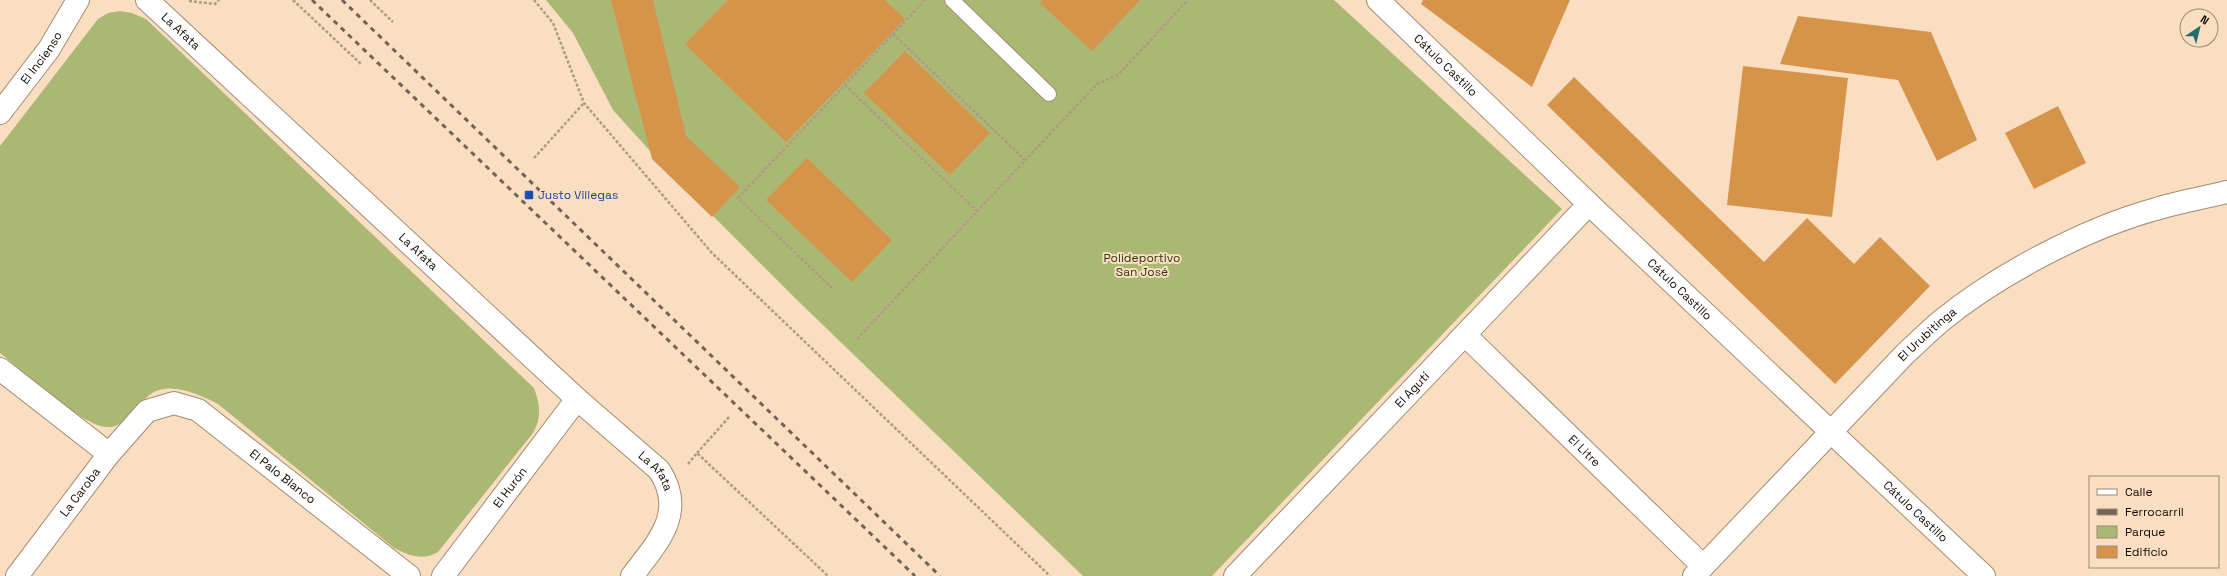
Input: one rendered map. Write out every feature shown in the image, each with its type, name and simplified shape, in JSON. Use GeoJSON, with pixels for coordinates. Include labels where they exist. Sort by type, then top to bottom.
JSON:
{"type":"FeatureCollection","features":[{"type":"Feature","properties":{"kind":"street","name":"El Incienso"},"geometry":{"type":"LineString","coordinates":[[0,113],[49,48],[78,0]]}},
{"type":"Feature","properties":{"kind":"street","name":"La Afata"},"geometry":{"type":"LineString","coordinates":[[147,0],[577,399],[659,470],[668,484],[671,512],[663,534],[632,576]]}},
{"type":"Feature","properties":{"kind":"street","name":"Cátulo Castillo"},"geometry":{"type":"LineString","coordinates":[[1378,0],[1589,204],[1984,576]]}},
{"type":"Feature","properties":{"kind":"street","name":"El Urubitinga"},"geometry":{"type":"LineString","coordinates":[[1698,571],[1905,354],[1942,320],[2021,268],[2101,228],[2155,209],[2227,192]]}},
{"type":"Feature","properties":{"kind":"street","name":"El Agutí"},"geometry":{"type":"LineString","coordinates":[[1235,576],[1466,336],[1589,204]]}},
{"type":"Feature","properties":{"kind":"street","name":"El Litre"},"geometry":{"type":"LineString","coordinates":[[1466,336],[1698,571]]}},
{"type":"Feature","properties":{"kind":"street"},"geometry":{"type":"LineString","coordinates":[[0,369],[109,454]]}},
{"type":"Feature","properties":{"kind":"street","name":"El Hurón"},"geometry":{"type":"LineString","coordinates":[[443,576],[577,399]]}},
{"type":"Feature","properties":{"kind":"street","name":"El Palo Blanco"},"geometry":{"type":"LineString","coordinates":[[147,411],[174,403],[198,410],[409,576]]}},
{"type":"Feature","properties":{"kind":"street","name":"La Caroba"},"geometry":{"type":"LineString","coordinates":[[17,576],[109,454],[147,411]]}},
{"type":"Feature","properties":{"kind":"lane"},"geometry":{"type":"LineString","coordinates":[[952,0],[1049,94]]}},
{"type":"Feature","properties":{"kind":"path"},"geometry":{"type":"LineString","coordinates":[[293,0],[362,65]]}},
{"type":"Feature","properties":{"kind":"path"},"geometry":{"type":"LineString","coordinates":[[370,0],[393,22]]}},
{"type":"Feature","properties":{"kind":"path"},"geometry":{"type":"LineString","coordinates":[[534,0],[553,23],[584,103],[712,252],[1050,576]]}},
{"type":"Feature","properties":{"kind":"path"},"geometry":{"type":"LineString","coordinates":[[832,288],[738,198],[925,0]]}},
{"type":"Feature","properties":{"kind":"path"},"geometry":{"type":"LineString","coordinates":[[857,339],[1097,84],[1118,75],[1188,0]]}},
{"type":"Feature","properties":{"kind":"path"},"geometry":{"type":"LineString","coordinates":[[893,34],[1025,160]]}},
{"type":"Feature","properties":{"kind":"path"},"geometry":{"type":"LineString","coordinates":[[845,85],[977,211]]}},
{"type":"Feature","properties":{"kind":"path"},"geometry":{"type":"LineString","coordinates":[[534,158],[584,103]]}},
{"type":"Feature","properties":{"kind":"path"},"geometry":{"type":"LineString","coordinates":[[668,484],[730,416]]}},
{"type":"Feature","properties":{"kind":"path"},"geometry":{"type":"LineString","coordinates":[[697,453],[828,576]]}},
{"type":"Feature","properties":{"kind":"green space","name":"Polideportivo San José"},"geometry":{"type":"Polygon","coordinates":[[[546,0],[1334,0],[1562,209],[1212,576],[1083,576],[795,298],[669,172],[613,110],[573,33],[546,0]]]}},
{"type":"Feature","properties":{"kind":"green space"},"geometry":{"type":"Polygon","coordinates":[[[120,11],[132,13],[146,19],[534,388],[538,400],[539,416],[533,433],[438,552],[421,557],[405,553],[394,548],[218,404],[210,400],[182,390],[164,389],[147,397],[129,416],[115,426],[107,427],[83,418],[68,408],[0,353],[0,146],[98,19],[108,13],[120,11]]]}},
{"type":"Feature","properties":{"kind":"building"},"geometry":{"type":"Polygon","coordinates":[[[611,0],[653,0],[686,136],[740,187],[712,217],[652,159],[611,0]]]}},
{"type":"Feature","properties":{"kind":"building"},"geometry":{"type":"Polygon","coordinates":[[[728,0],[885,0],[905,19],[786,142],[685,44],[728,0]]]}},
{"type":"Feature","properties":{"kind":"building"},"geometry":{"type":"Polygon","coordinates":[[[1043,0],[1140,0],[1092,51],[1040,3],[1043,0]]]}},
{"type":"Feature","properties":{"kind":"building"},"geometry":{"type":"Polygon","coordinates":[[[1423,0],[1570,0],[1532,87],[1421,4],[1423,0]]]}},
{"type":"Feature","properties":{"kind":"building"},"geometry":{"type":"Polygon","coordinates":[[[1798,16],[1931,32],[1977,140],[1937,161],[1898,80],[1780,64],[1798,16]]]}},
{"type":"Feature","properties":{"kind":"building"},"geometry":{"type":"Polygon","coordinates":[[[905,51],[990,133],[950,175],[864,93],[905,51]]]}},
{"type":"Feature","properties":{"kind":"building"},"geometry":{"type":"Polygon","coordinates":[[[1743,66],[1848,78],[1832,217],[1727,205],[1743,66]]]}},
{"type":"Feature","properties":{"kind":"building"},"geometry":{"type":"Polygon","coordinates":[[[1574,77],[1764,262],[1807,218],[1854,264],[1880,237],[1930,286],[1835,384],[1547,105],[1574,77]]]}},
{"type":"Feature","properties":{"kind":"building"},"geometry":{"type":"Polygon","coordinates":[[[2058,106],[2086,163],[2034,189],[2005,133],[2058,106]]]}},
{"type":"Feature","properties":{"kind":"building"},"geometry":{"type":"Polygon","coordinates":[[[807,158],[892,240],[852,282],[766,200],[807,158]]]}},
{"type":"Feature","properties":{"kind":"railway"},"geometry":{"type":"LineString","coordinates":[[312,0],[915,576]]}},
{"type":"Feature","properties":{"kind":"railway"},"geometry":{"type":"LineString","coordinates":[[342,0],[940,576]]}},
{"type":"Feature","properties":{"kind":"place","name":"Justo Villegas"},"geometry":{"type":"Point","coordinates":[529,195]}}]}
